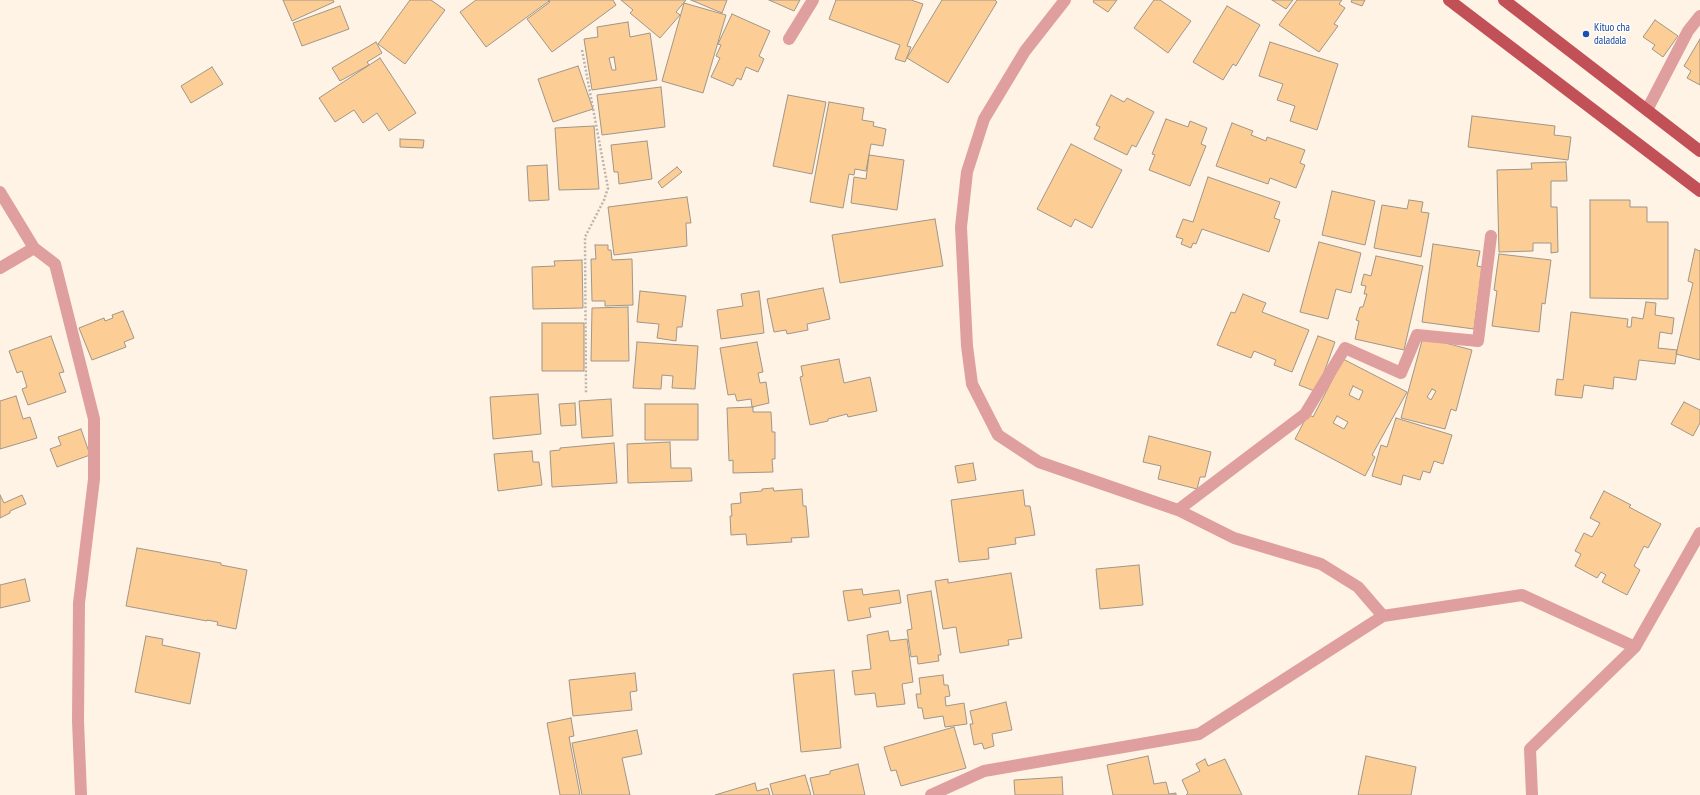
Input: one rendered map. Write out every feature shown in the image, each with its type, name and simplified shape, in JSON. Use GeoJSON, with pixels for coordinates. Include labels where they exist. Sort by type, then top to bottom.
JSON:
{"type":"FeatureCollection","features":[{"type":"Feature","properties":{"kind":"main road"},"geometry":{"type":"LineString","coordinates":[[1449,0],[1700,191]]}},
{"type":"Feature","properties":{"kind":"main road"},"geometry":{"type":"LineString","coordinates":[[1504,0],[1700,151]]}},
{"type":"Feature","properties":{"kind":"street"},"geometry":{"type":"LineString","coordinates":[[789,39],[812,0]]}},
{"type":"Feature","properties":{"kind":"street"},"geometry":{"type":"LineString","coordinates":[[1065,0],[1025,51],[984,119],[967,172],[961,227],[967,346],[972,384],[998,435],[1039,462],[1178,510],[1234,538],[1321,564],[1358,587],[1383,616]]}},
{"type":"Feature","properties":{"kind":"street"},"geometry":{"type":"LineString","coordinates":[[1647,110],[1688,30],[1700,16]]}},
{"type":"Feature","properties":{"kind":"street"},"geometry":{"type":"LineString","coordinates":[[0,192],[34,248],[55,264],[94,419],[94,479],[79,603],[78,721],[81,795]]}},
{"type":"Feature","properties":{"kind":"street"},"geometry":{"type":"LineString","coordinates":[[1178,510],[1305,414],[1345,348],[1401,373],[1417,335],[1478,341],[1491,236]]}},
{"type":"Feature","properties":{"kind":"street"},"geometry":{"type":"LineString","coordinates":[[0,268],[34,248]]}},
{"type":"Feature","properties":{"kind":"street"},"geometry":{"type":"LineString","coordinates":[[1532,795],[1530,749],[1635,647],[1700,533]]}},
{"type":"Feature","properties":{"kind":"street"},"geometry":{"type":"LineString","coordinates":[[931,795],[984,770],[1199,734],[1383,616],[1522,595],[1635,647]]}},
{"type":"Feature","properties":{"kind":"path"},"geometry":{"type":"LineString","coordinates":[[582,50],[608,188],[604,200],[585,236],[586,394]]}},
{"type":"Feature","properties":{"kind":"building"},"geometry":{"type":"Polygon","coordinates":[[[283,0],[333,0],[334,2],[292,21],[283,0]]]}},
{"type":"Feature","properties":{"kind":"building"},"geometry":{"type":"Polygon","coordinates":[[[410,0],[431,0],[445,10],[405,64],[378,44],[410,0]]]}},
{"type":"Feature","properties":{"kind":"building"},"geometry":{"type":"Polygon","coordinates":[[[476,0],[549,1],[486,47],[460,12],[476,0]]]}},
{"type":"Feature","properties":{"kind":"building"},"geometry":{"type":"Polygon","coordinates":[[[549,0],[613,0],[616,5],[552,52],[527,19],[550,2],[549,0]]]}},
{"type":"Feature","properties":{"kind":"building"},"geometry":{"type":"Polygon","coordinates":[[[621,0],[686,0],[676,12],[680,15],[660,38],[630,13],[633,10],[621,0]]]}},
{"type":"Feature","properties":{"kind":"building"},"geometry":{"type":"Polygon","coordinates":[[[691,0],[727,0],[722,13],[691,0]]]}},
{"type":"Feature","properties":{"kind":"building"},"geometry":{"type":"Polygon","coordinates":[[[769,0],[800,0],[794,11],[769,0]]]}},
{"type":"Feature","properties":{"kind":"building"},"geometry":{"type":"Polygon","coordinates":[[[836,0],[911,0],[923,4],[907,46],[911,47],[905,62],[895,59],[900,45],[829,19],[836,0]]]}},
{"type":"Feature","properties":{"kind":"building"},"geometry":{"type":"Polygon","coordinates":[[[942,0],[995,0],[997,2],[948,83],[907,58],[942,0]]]}},
{"type":"Feature","properties":{"kind":"building"},"geometry":{"type":"Polygon","coordinates":[[[1094,0],[1117,0],[1108,12],[1093,2],[1094,0]]]}},
{"type":"Feature","properties":{"kind":"building"},"geometry":{"type":"Polygon","coordinates":[[[1154,0],[1160,0],[1191,21],[1168,53],[1134,28],[1154,0]]]}},
{"type":"Feature","properties":{"kind":"building"},"geometry":{"type":"Polygon","coordinates":[[[1272,0],[1293,0],[1286,9],[1272,0]]]}},
{"type":"Feature","properties":{"kind":"building"},"geometry":{"type":"Polygon","coordinates":[[[1297,0],[1342,0],[1339,4],[1345,8],[1334,24],[1338,26],[1319,52],[1279,25],[1297,0]]]}},
{"type":"Feature","properties":{"kind":"building"},"geometry":{"type":"Polygon","coordinates":[[[1352,0],[1365,0],[1362,6],[1351,2],[1352,0]]]}},
{"type":"Feature","properties":{"kind":"building"},"geometry":{"type":"Polygon","coordinates":[[[684,3],[726,15],[703,93],[662,81],[684,3]]]}},
{"type":"Feature","properties":{"kind":"building"},"geometry":{"type":"Polygon","coordinates":[[[340,6],[349,29],[302,46],[293,23],[340,6]]]}},
{"type":"Feature","properties":{"kind":"building"},"geometry":{"type":"Polygon","coordinates":[[[1227,6],[1260,25],[1236,66],[1233,64],[1223,80],[1193,62],[1227,6]]]}},
{"type":"Feature","properties":{"kind":"building"},"geometry":{"type":"Polygon","coordinates":[[[732,14],[770,31],[759,56],[764,59],[758,72],[746,67],[741,80],[737,78],[733,86],[711,77],[720,58],[716,56],[721,45],[718,44],[732,14]]]}},
{"type":"Feature","properties":{"kind":"building"},"geometry":{"type":"Polygon","coordinates":[[[1655,20],[1678,36],[1663,57],[1652,49],[1655,45],[1643,37],[1655,20]]]}},
{"type":"Feature","properties":{"kind":"building"},"geometry":{"type":"Polygon","coordinates":[[[628,22],[630,37],[650,33],[657,80],[592,90],[584,39],[598,37],[597,27],[628,22]],[[614,57],[609,58],[612,70],[616,70],[614,57]]]}},
{"type":"Feature","properties":{"kind":"building"},"geometry":{"type":"Polygon","coordinates":[[[1700,39],[1700,85],[1687,78],[1691,71],[1684,66],[1700,39]]]}},
{"type":"Feature","properties":{"kind":"building"},"geometry":{"type":"Polygon","coordinates":[[[376,42],[382,53],[367,62],[369,65],[340,81],[332,68],[376,42]]]}},
{"type":"Feature","properties":{"kind":"building"},"geometry":{"type":"Polygon","coordinates":[[[1270,42],[1338,64],[1317,130],[1290,121],[1295,106],[1277,100],[1283,84],[1259,76],[1270,42]]]}},
{"type":"Feature","properties":{"kind":"building"},"geometry":{"type":"Polygon","coordinates":[[[380,58],[416,113],[389,131],[377,113],[363,123],[354,110],[335,122],[319,98],[380,58]]]}},
{"type":"Feature","properties":{"kind":"building"},"geometry":{"type":"Polygon","coordinates":[[[578,66],[593,109],[553,122],[538,79],[578,66]]]}},
{"type":"Feature","properties":{"kind":"building"},"geometry":{"type":"Polygon","coordinates":[[[212,67],[223,84],[191,103],[181,86],[212,67]]]}},
{"type":"Feature","properties":{"kind":"building"},"geometry":{"type":"Polygon","coordinates":[[[661,87],[665,127],[602,135],[597,95],[661,87]]]}},
{"type":"Feature","properties":{"kind":"building"},"geometry":{"type":"Polygon","coordinates":[[[788,95],[826,102],[812,174],[773,166],[788,95]]]}},
{"type":"Feature","properties":{"kind":"building"},"geometry":{"type":"Polygon","coordinates":[[[1111,95],[1124,102],[1127,98],[1154,112],[1136,147],[1132,145],[1127,155],[1094,139],[1100,127],[1096,125],[1111,95]]]}},
{"type":"Feature","properties":{"kind":"building"},"geometry":{"type":"Polygon","coordinates":[[[829,102],[864,108],[862,120],[874,122],[873,126],[886,129],[883,146],[871,144],[866,171],[855,169],[854,175],[849,174],[843,208],[810,202],[829,102]]]}},
{"type":"Feature","properties":{"kind":"building"},"geometry":{"type":"Polygon","coordinates":[[[1472,116],[1555,126],[1554,135],[1571,137],[1568,160],[1468,147],[1472,116]]]}},
{"type":"Feature","properties":{"kind":"building"},"geometry":{"type":"Polygon","coordinates":[[[1166,119],[1188,127],[1190,121],[1207,128],[1201,144],[1206,146],[1190,186],[1149,170],[1155,155],[1152,154],[1166,119]]]}},
{"type":"Feature","properties":{"kind":"building"},"geometry":{"type":"Polygon","coordinates":[[[1232,123],[1253,131],[1251,135],[1266,141],[1267,137],[1305,150],[1300,163],[1305,165],[1296,188],[1270,178],[1268,184],[1216,166],[1232,123]]]}},
{"type":"Feature","properties":{"kind":"building"},"geometry":{"type":"Polygon","coordinates":[[[594,126],[599,189],[559,190],[555,128],[594,126]]]}},
{"type":"Feature","properties":{"kind":"building"},"geometry":{"type":"Polygon","coordinates":[[[400,139],[424,140],[423,148],[400,147],[400,139]]]}},
{"type":"Feature","properties":{"kind":"building"},"geometry":{"type":"Polygon","coordinates":[[[647,141],[652,179],[619,184],[618,172],[614,172],[611,145],[647,141]]]}},
{"type":"Feature","properties":{"kind":"building"},"geometry":{"type":"Polygon","coordinates":[[[1071,144],[1122,170],[1092,228],[1075,219],[1071,227],[1037,209],[1071,144]]]}},
{"type":"Feature","properties":{"kind":"building"},"geometry":{"type":"Polygon","coordinates":[[[869,155],[904,160],[897,210],[851,203],[854,177],[866,179],[869,155]]]}},
{"type":"Feature","properties":{"kind":"building"},"geometry":{"type":"Polygon","coordinates":[[[1566,162],[1567,181],[1551,181],[1551,207],[1557,207],[1558,252],[1551,253],[1551,243],[1533,243],[1533,251],[1499,252],[1497,170],[1532,169],[1531,163],[1566,162]]]}},
{"type":"Feature","properties":{"kind":"building"},"geometry":{"type":"Polygon","coordinates":[[[547,165],[549,200],[529,201],[527,166],[547,165]]]}},
{"type":"Feature","properties":{"kind":"building"},"geometry":{"type":"Polygon","coordinates":[[[677,167],[682,172],[662,188],[658,182],[677,167]]]}},
{"type":"Feature","properties":{"kind":"building"},"geometry":{"type":"Polygon","coordinates":[[[1208,177],[1280,202],[1274,218],[1280,220],[1269,252],[1202,229],[1196,244],[1193,243],[1191,248],[1181,244],[1183,239],[1176,237],[1183,219],[1193,222],[1208,177]]]}},
{"type":"Feature","properties":{"kind":"building"},"geometry":{"type":"Polygon","coordinates":[[[1332,191],[1375,201],[1365,245],[1322,235],[1332,191]]]}},
{"type":"Feature","properties":{"kind":"building"},"geometry":{"type":"Polygon","coordinates":[[[687,197],[691,223],[686,223],[687,246],[614,255],[608,207],[687,197]]]}},
{"type":"Feature","properties":{"kind":"building"},"geometry":{"type":"Polygon","coordinates":[[[1409,200],[1423,202],[1421,212],[1429,213],[1421,257],[1374,248],[1382,205],[1407,209],[1409,200]]]}},
{"type":"Feature","properties":{"kind":"building"},"geometry":{"type":"Polygon","coordinates":[[[1590,200],[1630,200],[1630,207],[1647,207],[1647,222],[1668,222],[1668,299],[1590,298],[1590,200]]]}},
{"type":"Feature","properties":{"kind":"building"},"geometry":{"type":"Polygon","coordinates":[[[935,219],[943,266],[840,283],[832,235],[935,219]]]}},
{"type":"Feature","properties":{"kind":"building"},"geometry":{"type":"Polygon","coordinates":[[[1319,242],[1361,253],[1351,293],[1336,289],[1328,319],[1300,312],[1319,242]]]}},
{"type":"Feature","properties":{"kind":"building"},"geometry":{"type":"Polygon","coordinates":[[[1433,244],[1480,251],[1477,266],[1482,267],[1474,329],[1422,322],[1433,244]]]}},
{"type":"Feature","properties":{"kind":"building"},"geometry":{"type":"Polygon","coordinates":[[[595,245],[608,245],[608,250],[611,250],[612,260],[632,259],[633,305],[605,306],[605,301],[592,301],[591,259],[596,259],[595,245]]]}},
{"type":"Feature","properties":{"kind":"building"},"geometry":{"type":"Polygon","coordinates":[[[1695,249],[1700,251],[1700,360],[1676,354],[1693,283],[1688,281],[1695,249]]]}},
{"type":"Feature","properties":{"kind":"building"},"geometry":{"type":"Polygon","coordinates":[[[1499,254],[1551,260],[1545,304],[1542,303],[1539,332],[1492,326],[1497,291],[1494,290],[1499,254]]]}},
{"type":"Feature","properties":{"kind":"building"},"geometry":{"type":"Polygon","coordinates":[[[1376,256],[1423,266],[1404,350],[1355,339],[1359,321],[1356,320],[1360,307],[1363,307],[1367,294],[1364,294],[1366,286],[1361,285],[1364,274],[1371,276],[1376,256]]]}},
{"type":"Feature","properties":{"kind":"building"},"geometry":{"type":"Polygon","coordinates":[[[582,260],[583,308],[533,309],[532,267],[555,266],[554,261],[582,260]]]}},
{"type":"Feature","properties":{"kind":"building"},"geometry":{"type":"Polygon","coordinates":[[[823,288],[830,319],[807,324],[808,330],[787,334],[786,330],[774,332],[767,299],[823,288]]]}},
{"type":"Feature","properties":{"kind":"building"},"geometry":{"type":"Polygon","coordinates":[[[640,291],[686,296],[682,327],[677,327],[676,341],[657,338],[659,324],[637,322],[640,291]]]}},
{"type":"Feature","properties":{"kind":"building"},"geometry":{"type":"Polygon","coordinates":[[[759,291],[764,333],[721,339],[717,310],[743,306],[741,294],[759,291]]]}},
{"type":"Feature","properties":{"kind":"building"},"geometry":{"type":"Polygon","coordinates":[[[1243,294],[1266,303],[1262,312],[1309,330],[1292,372],[1274,365],[1276,360],[1254,351],[1251,358],[1217,345],[1231,312],[1235,313],[1243,294]]]}},
{"type":"Feature","properties":{"kind":"building"},"geometry":{"type":"Polygon","coordinates":[[[1646,302],[1656,303],[1655,315],[1674,318],[1672,334],[1660,332],[1658,348],[1677,350],[1675,364],[1639,360],[1636,380],[1614,377],[1613,389],[1584,385],[1582,398],[1555,395],[1557,379],[1563,380],[1571,312],[1628,319],[1627,327],[1631,327],[1632,317],[1643,319],[1646,302]]]}},
{"type":"Feature","properties":{"kind":"building"},"geometry":{"type":"Polygon","coordinates":[[[628,307],[629,361],[591,361],[592,308],[628,307]]]}},
{"type":"Feature","properties":{"kind":"building"},"geometry":{"type":"Polygon","coordinates":[[[123,311],[134,338],[124,342],[126,347],[92,360],[79,328],[104,318],[105,321],[113,318],[112,315],[123,311]]]}},
{"type":"Feature","properties":{"kind":"building"},"geometry":{"type":"Polygon","coordinates":[[[542,323],[584,323],[584,371],[542,371],[542,323]]]}},
{"type":"Feature","properties":{"kind":"building"},"geometry":{"type":"Polygon","coordinates":[[[51,336],[64,372],[59,373],[66,392],[28,405],[22,389],[27,387],[22,371],[17,373],[9,351],[51,336]]]}},
{"type":"Feature","properties":{"kind":"building"},"geometry":{"type":"Polygon","coordinates":[[[1318,336],[1335,342],[1317,392],[1299,385],[1318,336]]]}},
{"type":"Feature","properties":{"kind":"building"},"geometry":{"type":"Polygon","coordinates":[[[1423,337],[1472,350],[1456,411],[1451,409],[1445,429],[1401,418],[1423,337]],[[1432,389],[1427,397],[1431,400],[1436,391],[1432,389]]]}},
{"type":"Feature","properties":{"kind":"building"},"geometry":{"type":"Polygon","coordinates":[[[637,342],[698,346],[695,389],[672,388],[673,376],[662,375],[661,389],[633,388],[637,342]]]}},
{"type":"Feature","properties":{"kind":"building"},"geometry":{"type":"Polygon","coordinates":[[[757,342],[763,372],[758,373],[760,383],[766,382],[769,403],[752,407],[751,399],[737,401],[735,394],[728,395],[720,348],[757,342]]]}},
{"type":"Feature","properties":{"kind":"building"},"geometry":{"type":"Polygon","coordinates":[[[839,359],[844,383],[870,377],[877,411],[848,417],[847,414],[828,419],[828,421],[810,425],[800,377],[803,376],[801,366],[839,359]]]}},
{"type":"Feature","properties":{"kind":"building"},"geometry":{"type":"Polygon","coordinates":[[[1343,359],[1407,392],[1372,455],[1375,457],[1365,476],[1295,439],[1308,414],[1313,417],[1343,359]],[[1353,386],[1349,395],[1359,400],[1363,391],[1353,386]],[[1337,416],[1333,423],[1344,429],[1348,422],[1337,416]]]}},
{"type":"Feature","properties":{"kind":"building"},"geometry":{"type":"Polygon","coordinates":[[[538,394],[541,434],[493,439],[490,397],[538,394]]]}},
{"type":"Feature","properties":{"kind":"building"},"geometry":{"type":"Polygon","coordinates":[[[16,396],[23,419],[30,417],[37,438],[0,449],[0,401],[16,396]]]}},
{"type":"Feature","properties":{"kind":"building"},"geometry":{"type":"Polygon","coordinates":[[[611,399],[613,436],[582,438],[579,401],[611,399]]]}},
{"type":"Feature","properties":{"kind":"building"},"geometry":{"type":"Polygon","coordinates":[[[1684,402],[1700,410],[1700,423],[1693,436],[1671,424],[1684,402]]]}},
{"type":"Feature","properties":{"kind":"building"},"geometry":{"type":"Polygon","coordinates":[[[575,403],[576,425],[561,426],[559,404],[575,403]]]}},
{"type":"Feature","properties":{"kind":"building"},"geometry":{"type":"Polygon","coordinates":[[[645,404],[698,404],[698,440],[645,440],[645,404]]]}},
{"type":"Feature","properties":{"kind":"building"},"geometry":{"type":"Polygon","coordinates":[[[753,407],[753,412],[771,412],[772,432],[775,432],[775,459],[772,459],[773,472],[733,473],[733,460],[729,461],[727,408],[753,407]]]}},
{"type":"Feature","properties":{"kind":"building"},"geometry":{"type":"Polygon","coordinates":[[[1396,418],[1452,435],[1443,464],[1434,461],[1430,473],[1423,471],[1420,480],[1403,475],[1401,485],[1372,476],[1381,445],[1387,447],[1396,418]]]}},
{"type":"Feature","properties":{"kind":"building"},"geometry":{"type":"Polygon","coordinates":[[[81,429],[90,455],[57,467],[50,449],[61,445],[58,437],[81,429]]]}},
{"type":"Feature","properties":{"kind":"building"},"geometry":{"type":"Polygon","coordinates":[[[1149,436],[1211,452],[1205,477],[1200,477],[1197,489],[1158,479],[1161,466],[1143,462],[1149,436]]]}},
{"type":"Feature","properties":{"kind":"building"},"geometry":{"type":"Polygon","coordinates":[[[670,442],[671,468],[691,468],[692,481],[628,483],[627,444],[670,442]]]}},
{"type":"Feature","properties":{"kind":"building"},"geometry":{"type":"Polygon","coordinates":[[[614,443],[617,483],[552,487],[550,451],[560,450],[560,448],[614,443]]]}},
{"type":"Feature","properties":{"kind":"building"},"geometry":{"type":"Polygon","coordinates":[[[532,451],[533,462],[539,462],[542,485],[498,491],[494,454],[532,451]]]}},
{"type":"Feature","properties":{"kind":"building"},"geometry":{"type":"Polygon","coordinates":[[[973,463],[976,480],[958,483],[955,466],[973,463]]]}},
{"type":"Feature","properties":{"kind":"building"},"geometry":{"type":"Polygon","coordinates":[[[773,488],[774,491],[802,489],[803,506],[806,506],[809,537],[791,538],[792,542],[747,545],[746,534],[731,535],[731,504],[741,503],[740,493],[762,491],[762,489],[773,488]]]}},
{"type":"Feature","properties":{"kind":"building"},"geometry":{"type":"Polygon","coordinates":[[[1023,490],[1025,506],[1030,506],[1035,535],[1015,538],[1016,544],[988,548],[989,559],[959,562],[951,500],[1023,490]]]}},
{"type":"Feature","properties":{"kind":"building"},"geometry":{"type":"Polygon","coordinates":[[[1604,491],[1631,505],[1629,507],[1661,524],[1648,548],[1644,546],[1634,566],[1640,570],[1627,595],[1602,582],[1606,575],[1601,572],[1597,578],[1575,566],[1581,554],[1575,551],[1584,533],[1592,537],[1600,523],[1590,518],[1604,491]]]}},
{"type":"Feature","properties":{"kind":"building"},"geometry":{"type":"Polygon","coordinates":[[[0,495],[4,503],[22,495],[26,504],[10,511],[10,513],[0,518],[0,495]]]}},
{"type":"Feature","properties":{"kind":"building"},"geometry":{"type":"Polygon","coordinates":[[[137,548],[221,563],[221,565],[247,570],[236,629],[217,625],[218,622],[126,606],[137,548]]]}},
{"type":"Feature","properties":{"kind":"building"},"geometry":{"type":"Polygon","coordinates":[[[1139,565],[1143,605],[1100,609],[1096,569],[1139,565]]]}},
{"type":"Feature","properties":{"kind":"building"},"geometry":{"type":"Polygon","coordinates":[[[1011,573],[1022,638],[1008,640],[1009,645],[960,653],[956,627],[943,629],[935,581],[948,579],[948,583],[1011,573]]]}},
{"type":"Feature","properties":{"kind":"building"},"geometry":{"type":"Polygon","coordinates":[[[25,579],[30,601],[0,608],[0,585],[25,579]]]}},
{"type":"Feature","properties":{"kind":"building"},"geometry":{"type":"Polygon","coordinates":[[[862,589],[863,595],[899,590],[901,603],[869,608],[871,617],[848,621],[843,591],[862,589]]]}},
{"type":"Feature","properties":{"kind":"building"},"geometry":{"type":"Polygon","coordinates":[[[931,591],[941,655],[938,655],[939,661],[918,664],[917,656],[911,657],[907,630],[912,629],[907,595],[931,591]]]}},
{"type":"Feature","properties":{"kind":"building"},"geometry":{"type":"Polygon","coordinates":[[[888,631],[890,641],[907,639],[913,682],[902,684],[905,704],[877,707],[875,693],[855,695],[852,671],[871,669],[867,635],[888,631]]]}},
{"type":"Feature","properties":{"kind":"building"},"geometry":{"type":"Polygon","coordinates":[[[146,636],[163,639],[162,645],[200,653],[190,704],[135,692],[146,636]]]}},
{"type":"Feature","properties":{"kind":"building"},"geometry":{"type":"Polygon","coordinates":[[[834,670],[841,748],[801,752],[793,674],[834,670]]]}},
{"type":"Feature","properties":{"kind":"building"},"geometry":{"type":"Polygon","coordinates":[[[635,673],[637,691],[630,692],[632,710],[573,716],[569,680],[635,673]]]}},
{"type":"Feature","properties":{"kind":"building"},"geometry":{"type":"Polygon","coordinates":[[[943,675],[944,685],[948,685],[950,696],[945,697],[946,706],[964,703],[967,724],[945,727],[943,716],[924,719],[922,708],[918,708],[916,694],[921,694],[919,678],[943,675]]]}},
{"type":"Feature","properties":{"kind":"building"},"geometry":{"type":"Polygon","coordinates":[[[1006,702],[1012,730],[992,734],[994,746],[984,749],[982,743],[974,745],[970,724],[973,724],[970,711],[1006,702]]]}},
{"type":"Feature","properties":{"kind":"building"},"geometry":{"type":"Polygon","coordinates":[[[571,718],[574,736],[569,737],[580,795],[560,795],[547,723],[571,718]]]}},
{"type":"Feature","properties":{"kind":"building"},"geometry":{"type":"Polygon","coordinates":[[[954,727],[966,768],[901,786],[896,770],[891,771],[884,747],[954,727]]]}},
{"type":"Feature","properties":{"kind":"building"},"geometry":{"type":"Polygon","coordinates":[[[637,730],[642,754],[622,758],[630,795],[582,795],[572,743],[637,730]]]}},
{"type":"Feature","properties":{"kind":"building"},"geometry":{"type":"Polygon","coordinates":[[[1148,756],[1154,784],[1166,782],[1169,794],[1176,793],[1176,795],[1113,795],[1107,765],[1148,756]]]}},
{"type":"Feature","properties":{"kind":"building"},"geometry":{"type":"Polygon","coordinates":[[[1366,756],[1416,767],[1411,795],[1358,795],[1366,756]]]}},
{"type":"Feature","properties":{"kind":"building"},"geometry":{"type":"Polygon","coordinates":[[[1205,759],[1208,766],[1225,759],[1242,795],[1186,795],[1188,793],[1182,780],[1200,771],[1196,764],[1205,759]]]}},
{"type":"Feature","properties":{"kind":"building"},"geometry":{"type":"Polygon","coordinates":[[[858,764],[865,795],[814,795],[810,778],[830,774],[830,771],[858,764]]]}},
{"type":"Feature","properties":{"kind":"building"},"geometry":{"type":"Polygon","coordinates":[[[805,775],[811,795],[773,795],[770,784],[805,775]]]}},
{"type":"Feature","properties":{"kind":"building"},"geometry":{"type":"Polygon","coordinates":[[[1062,777],[1063,795],[1015,795],[1014,780],[1062,777]]]}},
{"type":"Feature","properties":{"kind":"building"},"geometry":{"type":"Polygon","coordinates":[[[755,783],[757,791],[768,788],[770,795],[715,795],[755,783]]]}},
{"type":"Feature","properties":{"kind":"place","name":"Kituo cha daladala"},"geometry":{"type":"Point","coordinates":[1586,34]}}]}
